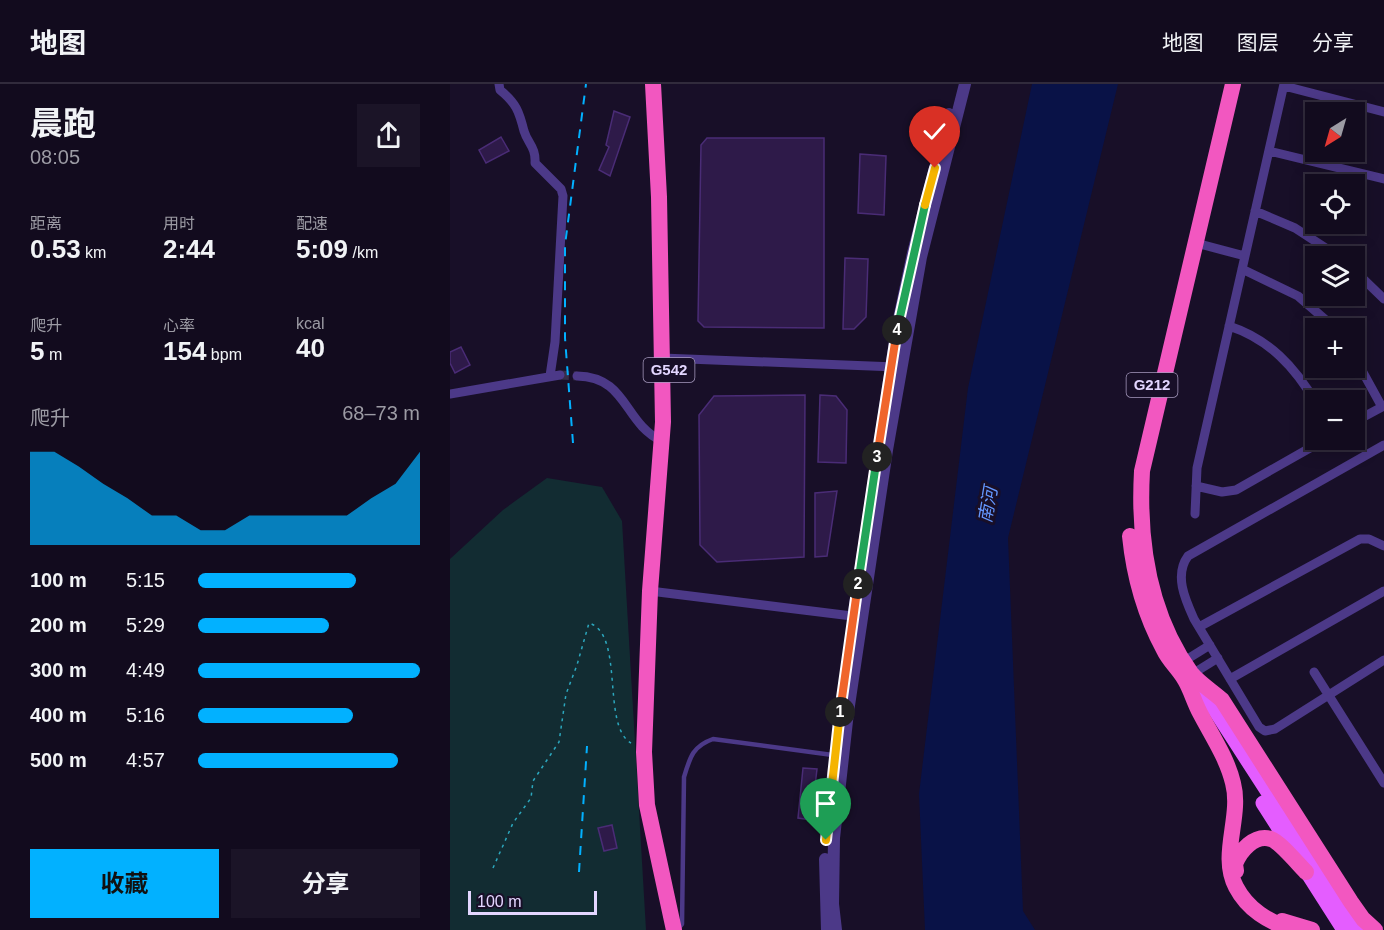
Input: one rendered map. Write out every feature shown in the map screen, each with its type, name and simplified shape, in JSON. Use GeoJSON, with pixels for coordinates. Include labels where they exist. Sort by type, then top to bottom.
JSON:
{"type":"FeatureCollection","features":[{"type":"Feature","properties":{"kind":"highway","name":"G542"},"geometry":{"type":"LineString","coordinates":[[652,84],[670,424],[647,655],[644,752],[647,805],[675,930]]}},
{"type":"Feature","properties":{"kind":"highway","name":"G542"},"geometry":{"type":"LineString","coordinates":[[654,591],[665,358],[667,197],[661,84]]}},
{"type":"Feature","properties":{"kind":"highway","name":"G212"},"geometry":{"type":"LineString","coordinates":[[1184,670],[1164,651],[1148,617],[1133,566],[1129,528],[1131,487],[1142,425],[1223,84]]}},
{"type":"Feature","properties":{"kind":"highway","name":"G212"},"geometry":{"type":"LineString","coordinates":[[1184,670],[1151,588],[1142,550],[1140,514],[1142,471],[1233,84]]}},
{"type":"Feature","properties":{"kind":"highway"},"geometry":{"type":"LineString","coordinates":[[1184,670],[1196,706],[1226,761],[1234,786],[1235,810],[1229,860],[1232,877],[1249,907],[1262,917],[1292,930]]}},
{"type":"Feature","properties":{"kind":"highway"},"geometry":{"type":"LineString","coordinates":[[1184,670],[1222,700],[1363,919],[1375,930]]}},
{"type":"Feature","properties":{"kind":"highway"},"geometry":{"type":"LineString","coordinates":[[1311,869],[1273,839],[1254,841],[1239,855],[1235,864],[1240,882],[1252,901],[1266,913],[1282,921],[1312,930]]}},
{"type":"Feature","properties":{"kind":"main road"},"geometry":{"type":"LineString","coordinates":[[1184,670],[1311,869],[1344,930]]}},
{"type":"Feature","properties":{"kind":"main road"},"geometry":{"type":"LineString","coordinates":[[1311,869],[1357,930]]}},
{"type":"Feature","properties":{"kind":"street"},"geometry":{"type":"LineString","coordinates":[[450,394],[555,376],[563,196],[561,189],[535,163],[536,153],[525,132],[523,121],[513,101],[500,90],[499,84]]}},
{"type":"Feature","properties":{"kind":"street"},"geometry":{"type":"LineString","coordinates":[[827,930],[824,867],[858,617],[913,253],[957,84]]}},
{"type":"Feature","properties":{"kind":"street"},"geometry":{"type":"LineString","coordinates":[[896,367],[965,84]]}},
{"type":"Feature","properties":{"kind":"street"},"geometry":{"type":"LineString","coordinates":[[1195,514],[1197,468],[1284,85],[1384,112]]}},
{"type":"Feature","properties":{"kind":"street"},"geometry":{"type":"LineString","coordinates":[[1269,151],[1383,180]]}},
{"type":"Feature","properties":{"kind":"street"},"geometry":{"type":"LineString","coordinates":[[1255,211],[1294,228],[1322,246]]}},
{"type":"Feature","properties":{"kind":"street"},"geometry":{"type":"LineString","coordinates":[[1196,243],[1245,256]]}},
{"type":"Feature","properties":{"kind":"street"},"geometry":{"type":"LineString","coordinates":[[1242,268],[1298,296],[1323,318]]}},
{"type":"Feature","properties":{"kind":"street"},"geometry":{"type":"LineString","coordinates":[[1365,281],[1384,299]]}},
{"type":"Feature","properties":{"kind":"street"},"geometry":{"type":"LineString","coordinates":[[1229,326],[1258,338],[1278,352],[1293,368],[1307,390]]}},
{"type":"Feature","properties":{"kind":"street"},"geometry":{"type":"LineString","coordinates":[[665,358],[896,367]]}},
{"type":"Feature","properties":{"kind":"street"},"geometry":{"type":"LineString","coordinates":[[1365,375],[1383,406],[1365,416]]}},
{"type":"Feature","properties":{"kind":"street"},"geometry":{"type":"LineString","coordinates":[[577,376],[594,376],[607,384],[618,394],[651,436],[662,441]]}},
{"type":"Feature","properties":{"kind":"street"},"geometry":{"type":"LineString","coordinates":[[1383,447],[1188,556],[1181,565],[1181,580],[1186,601],[1230,679],[1259,727],[1264,731],[1275,729],[1383,663]]}},
{"type":"Feature","properties":{"kind":"street"},"geometry":{"type":"LineString","coordinates":[[1196,486],[1222,492],[1236,490],[1306,450]]}},
{"type":"Feature","properties":{"kind":"street"},"geometry":{"type":"LineString","coordinates":[[1199,627],[1360,539],[1369,539],[1384,546]]}},
{"type":"Feature","properties":{"kind":"street"},"geometry":{"type":"LineString","coordinates":[[654,591],[858,617]]}},
{"type":"Feature","properties":{"kind":"street"},"geometry":{"type":"LineString","coordinates":[[1230,679],[1384,591]]}},
{"type":"Feature","properties":{"kind":"street"},"geometry":{"type":"LineString","coordinates":[[1184,670],[1210,645]]}},
{"type":"Feature","properties":{"kind":"street"},"geometry":{"type":"LineString","coordinates":[[1184,670],[1218,658]]}},
{"type":"Feature","properties":{"kind":"street"},"geometry":{"type":"LineString","coordinates":[[1314,672],[1384,783]]}},
{"type":"Feature","properties":{"kind":"street"},"geometry":{"type":"LineString","coordinates":[[836,930],[833,861],[839,756]]}},
{"type":"Feature","properties":{"kind":"lane"},"geometry":{"type":"LineString","coordinates":[[675,930],[682,924],[684,777],[690,754],[700,743],[713,739],[839,756]]}},
{"type":"Feature","properties":{"kind":"path"},"geometry":{"type":"LineString","coordinates":[[493,868],[513,823],[531,798],[533,781],[559,742],[566,694],[589,623],[600,630],[608,645],[614,697],[625,740],[644,752]]}},
{"type":"Feature","properties":{"kind":"green space"},"geometry":{"type":"Polygon","coordinates":[[[547,478],[602,487],[622,521],[646,930],[450,930],[450,559],[503,510],[547,478]]]}},
{"type":"Feature","properties":{"kind":"water","name":"南河"},"geometry":{"type":"Polygon","coordinates":[[[1032,84],[1118,84],[1008,538],[1023,911],[1035,930],[925,930],[919,794],[968,388],[1032,84]]]}},
{"type":"Feature","properties":{"kind":"building"},"geometry":{"type":"Polygon","coordinates":[[[614,111],[630,117],[610,176],[599,170],[609,147],[606,145],[614,111]]]}},
{"type":"Feature","properties":{"kind":"building"},"geometry":{"type":"Polygon","coordinates":[[[501,137],[509,151],[486,163],[479,150],[501,137]]]}},
{"type":"Feature","properties":{"kind":"building"},"geometry":{"type":"Polygon","coordinates":[[[707,138],[824,138],[824,328],[704,327],[698,321],[701,145],[707,138]]]}},
{"type":"Feature","properties":{"kind":"building"},"geometry":{"type":"Polygon","coordinates":[[[860,154],[886,156],[884,215],[858,213],[860,154]]]}},
{"type":"Feature","properties":{"kind":"building"},"geometry":{"type":"Polygon","coordinates":[[[845,258],[868,259],[866,317],[854,329],[843,329],[845,258]]]}},
{"type":"Feature","properties":{"kind":"building"},"geometry":{"type":"Polygon","coordinates":[[[461,347],[470,365],[455,373],[450,363],[450,352],[461,347]]]}},
{"type":"Feature","properties":{"kind":"building"},"geometry":{"type":"Polygon","coordinates":[[[805,395],[804,557],[717,562],[700,545],[699,415],[714,396],[805,395]]]}},
{"type":"Feature","properties":{"kind":"building"},"geometry":{"type":"Polygon","coordinates":[[[820,395],[836,396],[847,410],[846,463],[818,462],[820,395]]]}},
{"type":"Feature","properties":{"kind":"building"},"geometry":{"type":"Polygon","coordinates":[[[837,491],[827,556],[815,557],[815,493],[837,491]]]}},
{"type":"Feature","properties":{"kind":"building"},"geometry":{"type":"Polygon","coordinates":[[[803,768],[817,769],[811,820],[798,818],[803,768]]]}},
{"type":"Feature","properties":{"kind":"building"},"geometry":{"type":"Polygon","coordinates":[[[612,825],[617,848],[604,851],[598,828],[612,825]]]}},
{"type":"Feature","properties":{"kind":"tunnel"},"geometry":{"type":"LineString","coordinates":[[560,375],[577,376]]}},
{"type":"Feature","properties":{"kind":"railway"},"geometry":{"type":"LineString","coordinates":[[573,443],[565,338],[565,245],[586,84]]}},
{"type":"Feature","properties":{"kind":"railway"},"geometry":{"type":"LineString","coordinates":[[579,872],[587,746]]}},
{"type":"Feature","properties":{"kind":"route"},"geometry":{"type":"LineString","coordinates":[[826,840],[841,705],[897,328],[935,168]]}}]}
